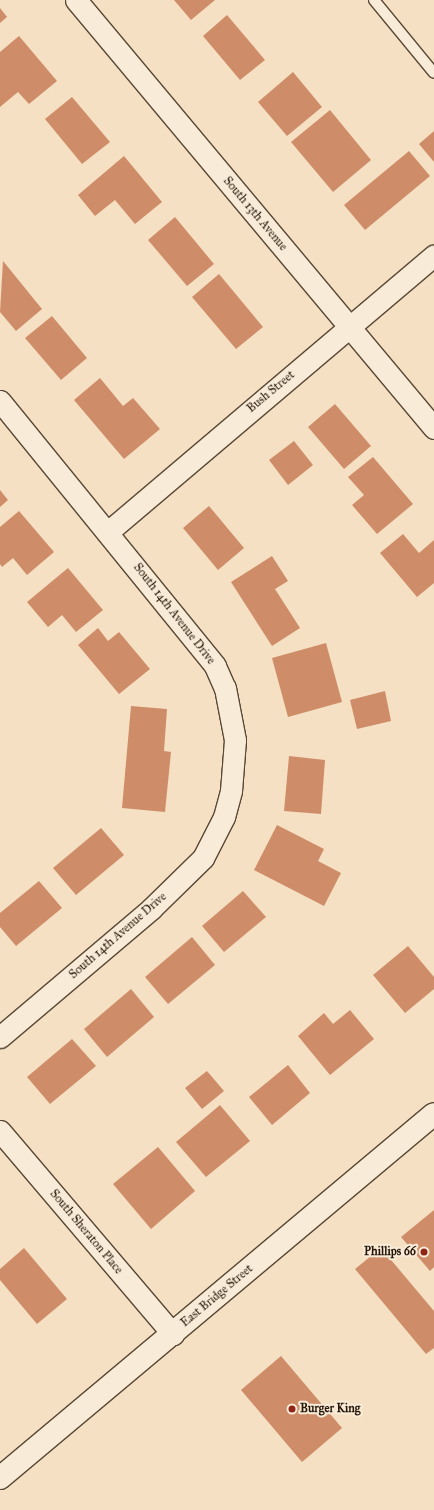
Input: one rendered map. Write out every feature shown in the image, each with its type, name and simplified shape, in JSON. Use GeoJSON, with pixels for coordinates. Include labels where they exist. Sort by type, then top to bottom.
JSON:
{"type":"FeatureCollection","features":[{"type":"Feature","properties":{"kind":"main road","name":"East Bridge Street"},"geometry":{"type":"LineString","coordinates":[[0,1478],[434,1114]]}},
{"type":"Feature","properties":{"kind":"street","name":"South 13th Avenue"},"geometry":{"type":"LineString","coordinates":[[76,0],[434,428]]}},
{"type":"Feature","properties":{"kind":"street","name":"Bush Street"},"geometry":{"type":"LineString","coordinates":[[108,531],[348,326],[434,255]]}},
{"type":"Feature","properties":{"kind":"street","name":"South 14th Avenue Drive"},"geometry":{"type":"LineString","coordinates":[[0,401],[108,531],[215,666],[225,688],[235,740],[231,791],[215,836],[188,875],[0,1037]]}},
{"type":"Feature","properties":{"kind":"street","name":"South Sheraton Place"},"geometry":{"type":"LineString","coordinates":[[0,1131],[173,1334]]}},
{"type":"Feature","properties":{"kind":"lane"},"geometry":{"type":"LineString","coordinates":[[374,0],[434,72]]}},
{"type":"Feature","properties":{"kind":"building"},"geometry":{"type":"Polygon","coordinates":[[[174,0],[215,0],[191,20],[174,0]]]}},
{"type":"Feature","properties":{"kind":"building"},"geometry":{"type":"Polygon","coordinates":[[[0,8],[7,17],[0,23],[0,8]]]}},
{"type":"Feature","properties":{"kind":"building"},"geometry":{"type":"Polygon","coordinates":[[[227,15],[265,60],[240,80],[203,36],[227,15]]]}},
{"type":"Feature","properties":{"kind":"building"},"geometry":{"type":"Polygon","coordinates":[[[19,36],[57,81],[29,104],[18,92],[0,107],[0,52],[19,36]]]}},
{"type":"Feature","properties":{"kind":"building"},"geometry":{"type":"Polygon","coordinates":[[[293,72],[322,107],[287,136],[258,102],[293,72]]]}},
{"type":"Feature","properties":{"kind":"building"},"geometry":{"type":"Polygon","coordinates":[[[72,97],[110,142],[82,164],[45,119],[72,97]]]}},
{"type":"Feature","properties":{"kind":"building"},"geometry":{"type":"Polygon","coordinates":[[[330,110],[371,160],[333,192],[291,142],[330,110]]]}},
{"type":"Feature","properties":{"kind":"building"},"geometry":{"type":"Polygon","coordinates":[[[434,131],[434,162],[419,144],[434,131]]]}},
{"type":"Feature","properties":{"kind":"building"},"geometry":{"type":"Polygon","coordinates":[[[409,151],[430,176],[365,230],[344,205],[409,151]]]}},
{"type":"Feature","properties":{"kind":"building"},"geometry":{"type":"Polygon","coordinates":[[[124,156],[162,202],[135,224],[115,200],[95,216],[78,195],[124,156]]]}},
{"type":"Feature","properties":{"kind":"building"},"geometry":{"type":"Polygon","coordinates":[[[175,217],[214,264],[187,286],[148,240],[175,217]]]}},
{"type":"Feature","properties":{"kind":"building"},"geometry":{"type":"Polygon","coordinates":[[[3,261],[42,309],[16,331],[0,312],[3,261]]]}},
{"type":"Feature","properties":{"kind":"building"},"geometry":{"type":"Polygon","coordinates":[[[219,274],[263,327],[236,349],[192,297],[219,274]]]}},
{"type":"Feature","properties":{"kind":"building"},"geometry":{"type":"Polygon","coordinates":[[[52,316],[87,358],[61,380],[25,338],[52,316]]]}},
{"type":"Feature","properties":{"kind":"building"},"geometry":{"type":"Polygon","coordinates":[[[100,378],[123,406],[133,398],[160,429],[124,459],[74,400],[100,378]]]}},
{"type":"Feature","properties":{"kind":"building"},"geometry":{"type":"Polygon","coordinates":[[[335,404],[371,446],[344,469],[308,427],[335,404]]]}},
{"type":"Feature","properties":{"kind":"building"},"geometry":{"type":"Polygon","coordinates":[[[294,441],[313,465],[288,485],[269,460],[294,441]]]}},
{"type":"Feature","properties":{"kind":"building"},"geometry":{"type":"Polygon","coordinates":[[[373,457],[413,504],[377,534],[352,505],[364,495],[348,477],[373,457]]]}},
{"type":"Feature","properties":{"kind":"building"},"geometry":{"type":"Polygon","coordinates":[[[0,490],[8,500],[0,507],[0,490]]]}},
{"type":"Feature","properties":{"kind":"building"},"geometry":{"type":"Polygon","coordinates":[[[209,506],[244,548],[218,570],[183,528],[209,506]]]}},
{"type":"Feature","properties":{"kind":"building"},"geometry":{"type":"Polygon","coordinates":[[[19,511],[54,552],[27,575],[13,558],[2,567],[0,564],[0,527],[19,511]]]}},
{"type":"Feature","properties":{"kind":"building"},"geometry":{"type":"Polygon","coordinates":[[[403,534],[419,553],[434,540],[434,583],[417,597],[380,553],[403,534]]]}},
{"type":"Feature","properties":{"kind":"building"},"geometry":{"type":"Polygon","coordinates":[[[272,556],[288,581],[275,589],[300,628],[272,646],[231,582],[272,556]]]}},
{"type":"Feature","properties":{"kind":"building"},"geometry":{"type":"Polygon","coordinates":[[[68,568],[103,610],[76,632],[62,615],[48,627],[27,602],[68,568]]]}},
{"type":"Feature","properties":{"kind":"building"},"geometry":{"type":"Polygon","coordinates":[[[98,628],[108,641],[119,632],[150,669],[119,694],[78,645],[98,628]]]}},
{"type":"Feature","properties":{"kind":"building"},"geometry":{"type":"Polygon","coordinates":[[[326,643],[342,702],[288,717],[272,658],[326,643]]]}},
{"type":"Feature","properties":{"kind":"building"},"geometry":{"type":"Polygon","coordinates":[[[385,691],[391,721],[357,729],[350,700],[385,691]]]}},
{"type":"Feature","properties":{"kind":"building"},"geometry":{"type":"Polygon","coordinates":[[[131,706],[167,709],[164,751],[171,752],[165,812],[122,808],[131,706]]]}},
{"type":"Feature","properties":{"kind":"building"},"geometry":{"type":"Polygon","coordinates":[[[289,756],[325,760],[321,814],[284,811],[289,756]]]}},
{"type":"Feature","properties":{"kind":"building"},"geometry":{"type":"Polygon","coordinates":[[[277,825],[324,849],[318,861],[341,873],[324,906],[254,870],[277,825]]]}},
{"type":"Feature","properties":{"kind":"building"},"geometry":{"type":"Polygon","coordinates":[[[101,828],[124,855],[76,895],[53,868],[101,828]]]}},
{"type":"Feature","properties":{"kind":"building"},"geometry":{"type":"Polygon","coordinates":[[[39,881],[62,908],[16,946],[0,927],[0,913],[39,881]]]}},
{"type":"Feature","properties":{"kind":"building"},"geometry":{"type":"Polygon","coordinates":[[[243,891],[266,917],[224,952],[202,926],[243,891]]]}},
{"type":"Feature","properties":{"kind":"building"},"geometry":{"type":"Polygon","coordinates":[[[192,937],[215,965],[168,1004],[145,977],[192,937]]]}},
{"type":"Feature","properties":{"kind":"building"},"geometry":{"type":"Polygon","coordinates":[[[408,946],[434,977],[434,989],[405,1013],[373,975],[408,946]]]}},
{"type":"Feature","properties":{"kind":"building"},"geometry":{"type":"Polygon","coordinates":[[[131,989],[154,1017],[107,1057],[84,1029],[131,989]]]}},
{"type":"Feature","properties":{"kind":"building"},"geometry":{"type":"Polygon","coordinates":[[[350,1010],[374,1039],[330,1075],[298,1036],[324,1013],[333,1024],[350,1010]]]}},
{"type":"Feature","properties":{"kind":"building"},"geometry":{"type":"Polygon","coordinates":[[[72,1039],[96,1066],[50,1104],[27,1077],[72,1039]]]}},
{"type":"Feature","properties":{"kind":"building"},"geometry":{"type":"Polygon","coordinates":[[[288,1065],[310,1093],[272,1125],[249,1097],[288,1065]]]}},
{"type":"Feature","properties":{"kind":"building"},"geometry":{"type":"Polygon","coordinates":[[[207,1071],[224,1091],[202,1109],[185,1088],[207,1071]]]}},
{"type":"Feature","properties":{"kind":"building"},"geometry":{"type":"Polygon","coordinates":[[[220,1105],[250,1141],[206,1177],[176,1142],[220,1105]]]}},
{"type":"Feature","properties":{"kind":"building"},"geometry":{"type":"Polygon","coordinates":[[[158,1147],[195,1191],[151,1229],[113,1184],[158,1147]]]}},
{"type":"Feature","properties":{"kind":"building","name":"Phillips 66"},"geometry":{"type":"Polygon","coordinates":[[[434,1210],[434,1267],[430,1271],[401,1237],[434,1210]]]}},
{"type":"Feature","properties":{"kind":"building"},"geometry":{"type":"Polygon","coordinates":[[[24,1248],[67,1299],[37,1324],[0,1280],[0,1269],[24,1248]]]}},
{"type":"Feature","properties":{"kind":"building"},"geometry":{"type":"Polygon","coordinates":[[[381,1248],[434,1311],[434,1348],[426,1354],[355,1269],[381,1248]]]}},
{"type":"Feature","properties":{"kind":"building","name":"Burger King"},"geometry":{"type":"Polygon","coordinates":[[[281,1356],[342,1428],[302,1462],[241,1390],[281,1356]]]}},
{"type":"Feature","properties":{"kind":"place","name":"Phillips 66"},"geometry":{"type":"Point","coordinates":[424,1252]}},
{"type":"Feature","properties":{"kind":"place","name":"Burger King"},"geometry":{"type":"Point","coordinates":[292,1409]}}]}
